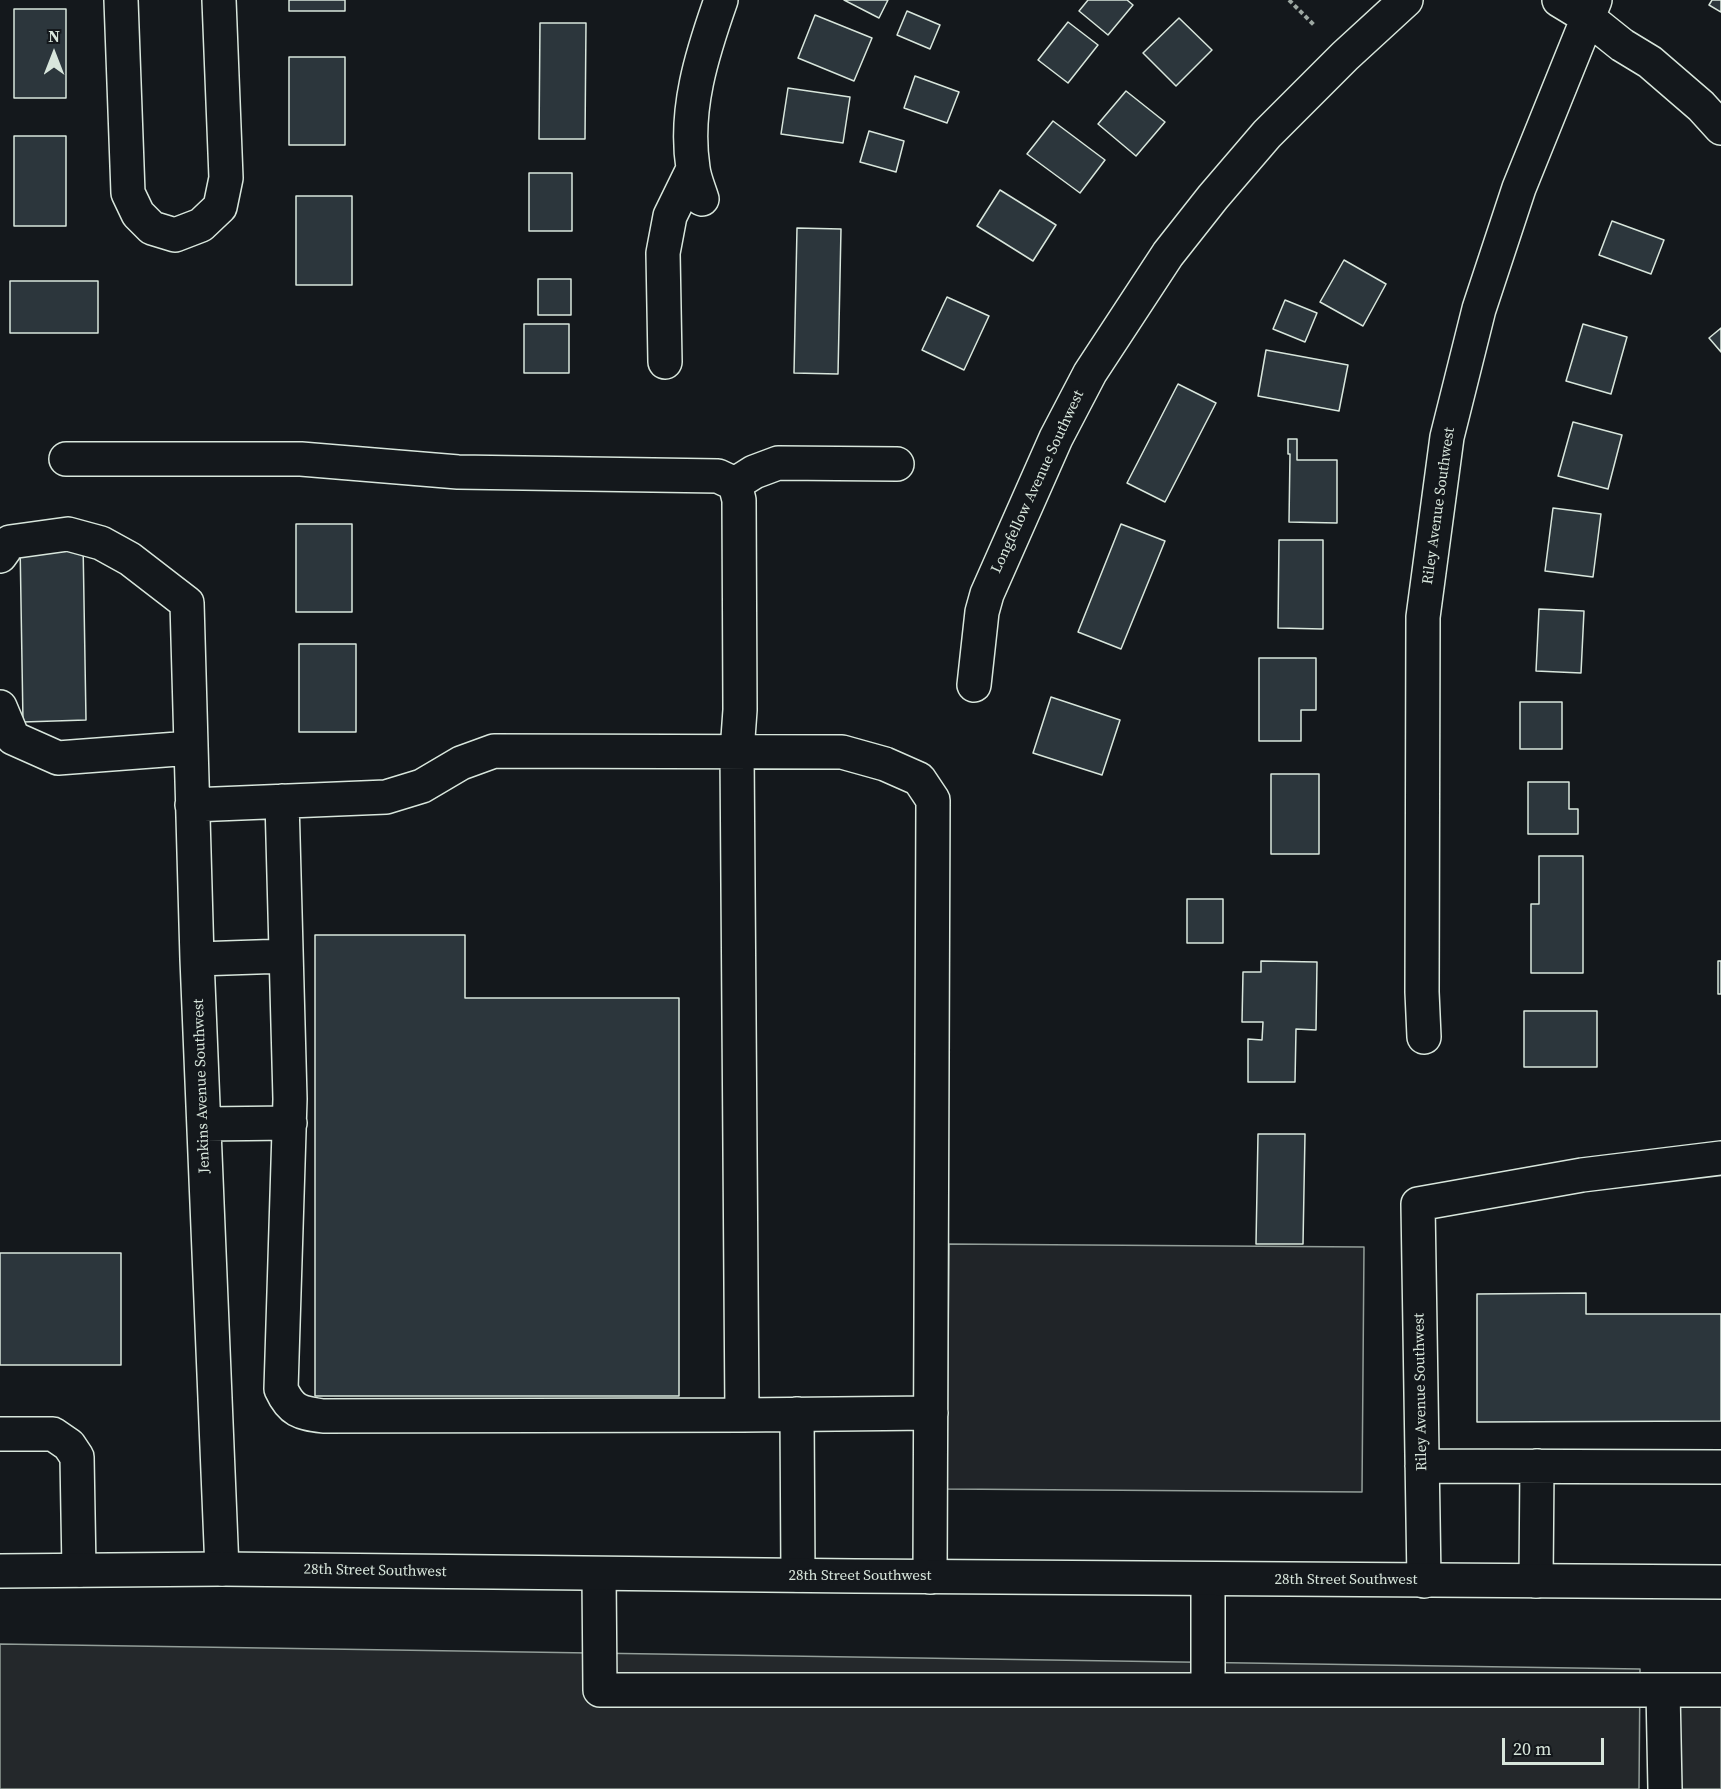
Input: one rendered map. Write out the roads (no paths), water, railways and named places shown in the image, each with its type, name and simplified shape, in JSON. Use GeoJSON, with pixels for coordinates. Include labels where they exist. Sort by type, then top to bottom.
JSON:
{"type":"FeatureCollection","features":[{"type":"Feature","properties":{"kind":"street"},"geometry":{"type":"LineString","coordinates":[[121,0],[128,194],[138,214],[152,228],[175,235],[201,225],[220,207],[226,178],[219,0]]}},
{"type":"Feature","properties":{"kind":"street"},"geometry":{"type":"LineString","coordinates":[[665,362],[663,253],[670,216],[697,184],[690,117],[702,54],[721,0]]}},
{"type":"Feature","properties":{"kind":"street","name":"Longfellow Avenue Southwest"},"geometry":{"type":"LineString","coordinates":[[974,685],[982,612],[987,594],[1056,438],[1090,373],[1168,254],[1213,197],[1276,124],[1406,0]]}},
{"type":"Feature","properties":{"kind":"street"},"geometry":{"type":"LineString","coordinates":[[1559,0],[1591,9],[1622,45],[1650,62],[1701,106],[1721,128]]}},
{"type":"Feature","properties":{"kind":"street","name":"Riley Avenue Southwest"},"geometry":{"type":"LineString","coordinates":[[1424,1036],[1422,992],[1423,617],[1447,437],[1479,309],[1519,188],[1591,9]]}},
{"type":"Feature","properties":{"kind":"street"},"geometry":{"type":"LineString","coordinates":[[66,459],[301,459],[458,472],[718,476],[735,484]]}},
{"type":"Feature","properties":{"kind":"street"},"geometry":{"type":"LineString","coordinates":[[735,484],[754,472],[778,463],[897,464]]}},
{"type":"Feature","properties":{"kind":"street"},"geometry":{"type":"LineString","coordinates":[[735,484],[739,512],[740,710],[737,752],[742,1415]]}},
{"type":"Feature","properties":{"kind":"street","name":"Jenkins Avenue Southwest"},"geometry":{"type":"LineString","coordinates":[[0,556],[10,542],[68,534],[101,543],[130,559],[187,603],[197,958],[222,1569]]}},
{"type":"Feature","properties":{"kind":"street"},"geometry":{"type":"LineString","coordinates":[[0,707],[13,738],[58,758],[191,748]]}},
{"type":"Feature","properties":{"kind":"street"},"geometry":{"type":"LineString","coordinates":[[192,805],[386,797],[422,786],[461,764],[494,751],[842,752],[885,764],[919,779],[933,800],[930,1576]]}},
{"type":"Feature","properties":{"kind":"street"},"geometry":{"type":"LineString","coordinates":[[282,801],[290,1123],[281,1389],[288,1405],[304,1414],[323,1416],[931,1413]]}},
{"type":"Feature","properties":{"kind":"street"},"geometry":{"type":"LineString","coordinates":[[197,958],[286,956]]}},
{"type":"Feature","properties":{"kind":"street"},"geometry":{"type":"LineString","coordinates":[[204,1124],[290,1123]]}},
{"type":"Feature","properties":{"kind":"street","name":"Riley Avenue Southwest"},"geometry":{"type":"LineString","coordinates":[[1424,1581],[1418,1204],[1582,1174],[1721,1158]]}},
{"type":"Feature","properties":{"kind":"street"},"geometry":{"type":"LineString","coordinates":[[797,1414],[798,1575]]}},
{"type":"Feature","properties":{"kind":"street"},"geometry":{"type":"LineString","coordinates":[[0,1434],[53,1434],[69,1445],[77,1457],[79,1570]]}},
{"type":"Feature","properties":{"kind":"street"},"geometry":{"type":"LineString","coordinates":[[1422,1466],[1721,1467]]}},
{"type":"Feature","properties":{"kind":"street"},"geometry":{"type":"LineString","coordinates":[[1536,1581],[1537,1466]]}},
{"type":"Feature","properties":{"kind":"street","name":"28th Street Southwest"},"geometry":{"type":"LineString","coordinates":[[0,1571],[222,1569],[1721,1582]]}},
{"type":"Feature","properties":{"kind":"street"},"geometry":{"type":"LineString","coordinates":[[599,1574],[600,1690],[1721,1690]]}},
{"type":"Feature","properties":{"kind":"street"},"geometry":{"type":"LineString","coordinates":[[1208,1579],[1208,1690]]}},
{"type":"Feature","properties":{"kind":"street"},"geometry":{"type":"LineString","coordinates":[[1663,1690],[1665,1789]]}}]}
